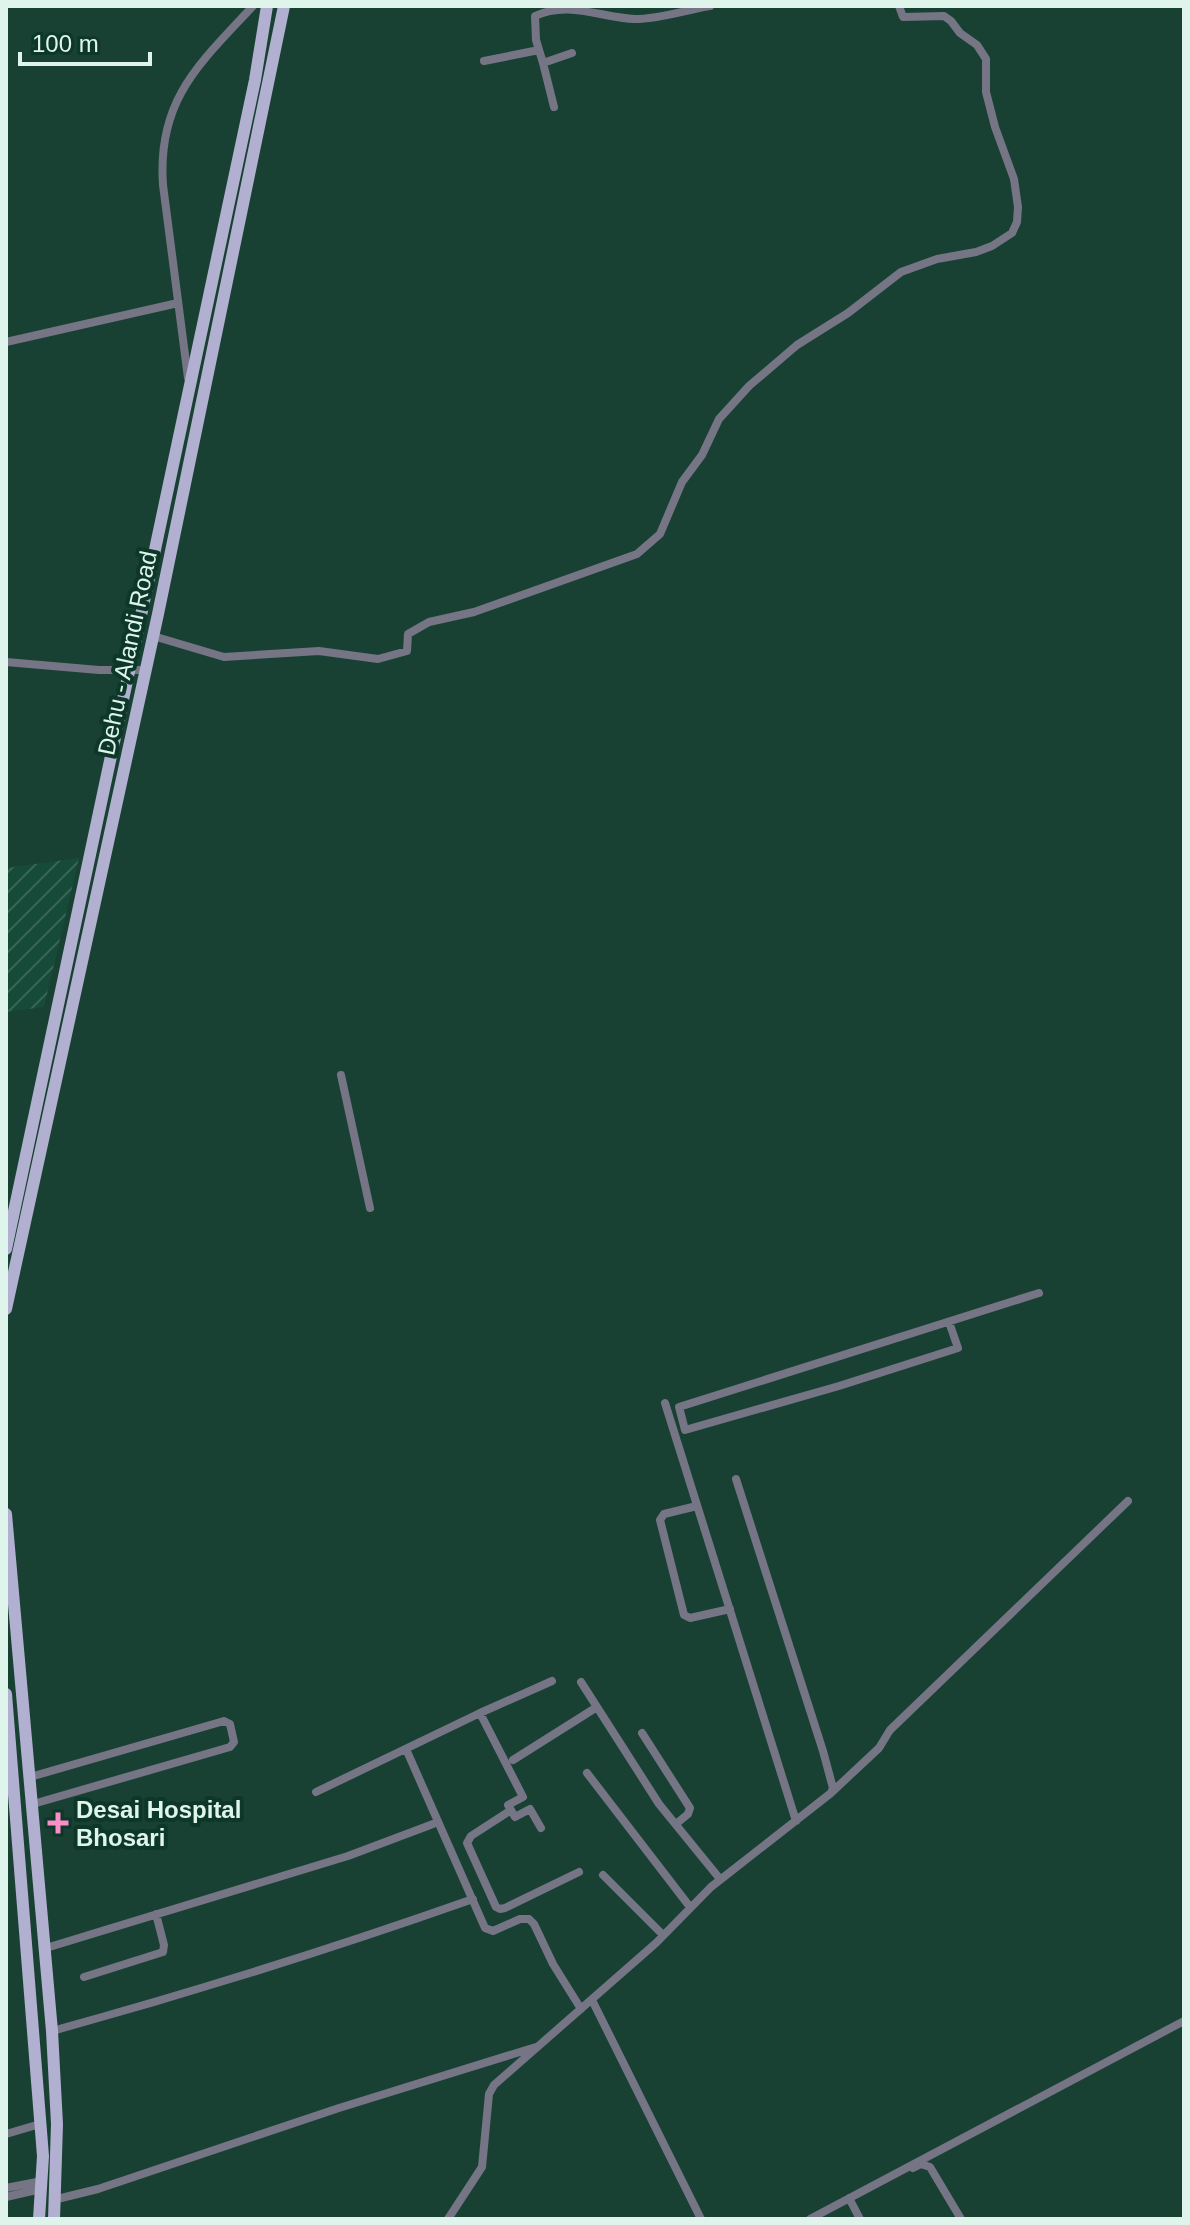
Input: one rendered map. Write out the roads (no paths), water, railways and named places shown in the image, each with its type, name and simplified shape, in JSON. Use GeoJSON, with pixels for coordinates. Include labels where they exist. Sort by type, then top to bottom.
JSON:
{"type":"FeatureCollection","features":[{"type":"Feature","properties":{"kind":"main road","name":"Dehu - Alandi Road"},"geometry":{"type":"LineString","coordinates":[[6,1249],[255,80],[267,6]]}},
{"type":"Feature","properties":{"kind":"main road","name":"Dehu - Alandi Road"},"geometry":{"type":"LineString","coordinates":[[6,1309],[146,670],[283,6]]}},
{"type":"Feature","properties":{"kind":"main road"},"geometry":{"type":"LineString","coordinates":[[176,447],[192,451]]}},
{"type":"Feature","properties":{"kind":"main road"},"geometry":{"type":"LineString","coordinates":[[6,1514],[52,2031],[57,2124],[54,2219]]}},
{"type":"Feature","properties":{"kind":"main road"},"geometry":{"type":"LineString","coordinates":[[6,1694],[40,2124],[39,2219]]}},
{"type":"Feature","properties":{"kind":"street"},"geometry":{"type":"LineString","coordinates":[[189,385],[163,185],[161,157],[165,130],[175,104],[190,79],[253,6]]}},
{"type":"Feature","properties":{"kind":"street"},"geometry":{"type":"LineString","coordinates":[[554,107],[539,50],[535,16],[578,10],[637,19],[710,6]]}},
{"type":"Feature","properties":{"kind":"street"},"geometry":{"type":"LineString","coordinates":[[153,636],[224,657],[319,651],[365,659],[386,658],[407,651],[408,634],[429,622],[474,612],[637,554],[645,548],[660,534],[676,493],[702,455],[719,419],[749,386],[797,345],[848,313],[901,272],[937,259],[976,252],[1012,233],[1018,207],[1014,179],[986,92],[986,59],[977,45],[944,16],[917,10],[903,17],[899,6]]}},
{"type":"Feature","properties":{"kind":"street"},"geometry":{"type":"LineString","coordinates":[[484,61],[539,50]]}},
{"type":"Feature","properties":{"kind":"street"},"geometry":{"type":"LineString","coordinates":[[543,63],[572,53]]}},
{"type":"Feature","properties":{"kind":"street"},"geometry":{"type":"LineString","coordinates":[[6,342],[178,303]]}},
{"type":"Feature","properties":{"kind":"street"},"geometry":{"type":"LineString","coordinates":[[6,662],[99,670],[146,670]]}},
{"type":"Feature","properties":{"kind":"street"},"geometry":{"type":"LineString","coordinates":[[341,1075],[370,1208]]}},
{"type":"Feature","properties":{"kind":"street"},"geometry":{"type":"LineString","coordinates":[[949,1322],[958,1348],[685,1430],[679,1407],[1039,1293]]}},
{"type":"Feature","properties":{"kind":"street"},"geometry":{"type":"LineString","coordinates":[[665,1403],[796,1821]]}},
{"type":"Feature","properties":{"kind":"street"},"geometry":{"type":"LineString","coordinates":[[671,1422],[682,1419]]}},
{"type":"Feature","properties":{"kind":"street"},"geometry":{"type":"LineString","coordinates":[[736,1479],[823,1751],[833,1788],[831,1793]]}},
{"type":"Feature","properties":{"kind":"street"},"geometry":{"type":"LineString","coordinates":[[448,2219],[482,2167],[489,2094],[494,2085],[592,2000],[720,1879],[831,1793],[879,1748],[890,1730],[1128,1501]]}},
{"type":"Feature","properties":{"kind":"street"},"geometry":{"type":"LineString","coordinates":[[697,1506],[664,1514],[660,1520],[684,1615],[690,1618],[730,1609]]}},
{"type":"Feature","properties":{"kind":"street"},"geometry":{"type":"LineString","coordinates":[[316,1792],[552,1681]]}},
{"type":"Feature","properties":{"kind":"street"},"geometry":{"type":"LineString","coordinates":[[581,1682],[659,1804],[720,1879]]}},
{"type":"Feature","properties":{"kind":"street"},"geometry":{"type":"LineString","coordinates":[[513,1760],[597,1707]]}},
{"type":"Feature","properties":{"kind":"street"},"geometry":{"type":"LineString","coordinates":[[480,1713],[523,1797],[508,1805],[515,1817],[530,1809],[541,1828]]}},
{"type":"Feature","properties":{"kind":"street"},"geometry":{"type":"LineString","coordinates":[[30,1777],[224,1721],[230,1724],[234,1742],[230,1747],[33,1804]]}},
{"type":"Feature","properties":{"kind":"street"},"geometry":{"type":"LineString","coordinates":[[642,1733],[690,1808],[688,1814],[676,1824]]}},
{"type":"Feature","properties":{"kind":"street"},"geometry":{"type":"LineString","coordinates":[[406,1749],[488,1930],[529,1919],[581,2009]]}},
{"type":"Feature","properties":{"kind":"street"},"geometry":{"type":"LineString","coordinates":[[587,1773],[690,1907]]}},
{"type":"Feature","properties":{"kind":"street"},"geometry":{"type":"LineString","coordinates":[[511,1810],[471,1836],[467,1843],[496,1907],[505,1908],[579,1872]]}},
{"type":"Feature","properties":{"kind":"street"},"geometry":{"type":"LineString","coordinates":[[46,1948],[348,1856],[433,1824]]}},
{"type":"Feature","properties":{"kind":"street"},"geometry":{"type":"LineString","coordinates":[[603,1875],[663,1935]]}},
{"type":"Feature","properties":{"kind":"street"},"geometry":{"type":"LineString","coordinates":[[52,2031],[166,2000],[340,1946],[473,1899]]}},
{"type":"Feature","properties":{"kind":"street"},"geometry":{"type":"LineString","coordinates":[[84,1977],[163,1952],[156,1914]]}},
{"type":"Feature","properties":{"kind":"street"},"geometry":{"type":"LineString","coordinates":[[592,2000],[701,2219]]}},
{"type":"Feature","properties":{"kind":"street"},"geometry":{"type":"LineString","coordinates":[[810,2219],[1184,2021]]}},
{"type":"Feature","properties":{"kind":"street"},"geometry":{"type":"LineString","coordinates":[[6,2188],[41,2190],[55,2200],[98,2189],[339,2108],[541,2045]]}},
{"type":"Feature","properties":{"kind":"street"},"geometry":{"type":"LineString","coordinates":[[6,2134],[40,2124]]}},
{"type":"Feature","properties":{"kind":"street"},"geometry":{"type":"LineString","coordinates":[[850,2197],[854,2199],[921,2164],[928,2165],[934,2170],[961,2219]]}},
{"type":"Feature","properties":{"kind":"street"},"geometry":{"type":"LineString","coordinates":[[6,2197],[41,2190]]}},
{"type":"Feature","properties":{"kind":"street"},"geometry":{"type":"LineString","coordinates":[[850,2197],[860,2219]]}},
{"type":"Feature","properties":{"kind":"place","name":"Desai Hospital Bhosari"},"geometry":{"type":"Point","coordinates":[58,1823]}}]}
